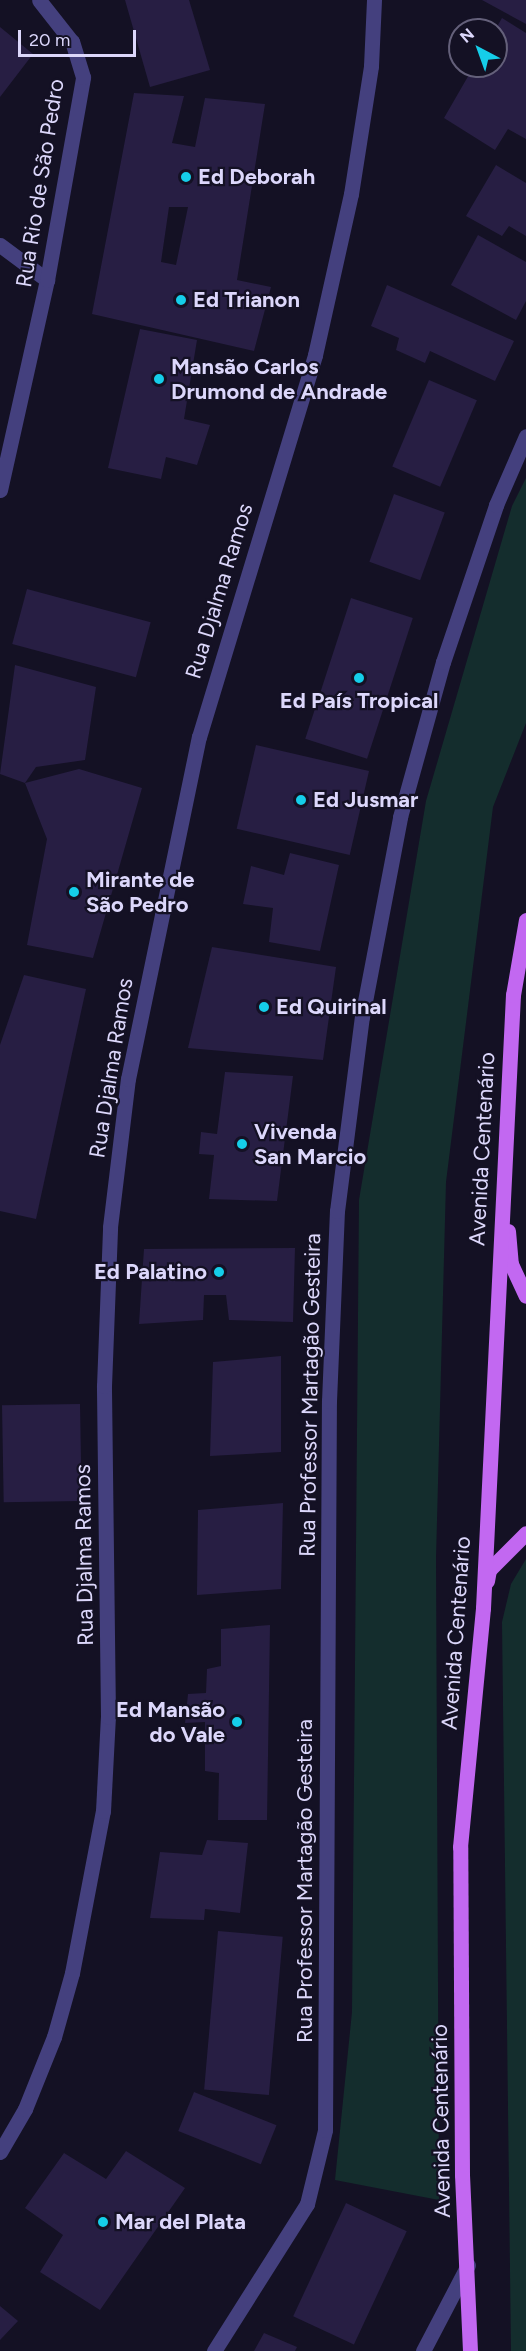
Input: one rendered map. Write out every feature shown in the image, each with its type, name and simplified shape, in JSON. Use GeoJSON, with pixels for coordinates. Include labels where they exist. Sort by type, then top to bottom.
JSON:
{"type":"FeatureCollection","features":[{"type":"Feature","properties":{"kind":"main road","name":"Avenida Centenário"},"geometry":{"type":"LineString","coordinates":[[470,2351],[469,2262],[462,2175],[460,1847],[483,1608],[513,995],[526,920]]}},
{"type":"Feature","properties":{"kind":"main road"},"geometry":{"type":"LineString","coordinates":[[503,1180],[511,1264],[526,1296]]}},
{"type":"Feature","properties":{"kind":"main road"},"geometry":{"type":"LineString","coordinates":[[483,1608],[489,1570],[526,1533]]}},
{"type":"Feature","properties":{"kind":"street","name":"Rua Rio de São Pedro"},"geometry":{"type":"LineString","coordinates":[[0,490],[47,280],[82,77],[72,42],[39,0]]}},
{"type":"Feature","properties":{"kind":"street","name":"Rua Djalma Ramos"},"geometry":{"type":"LineString","coordinates":[[0,2152],[25,2109],[54,2037],[72,1973],[103,1811],[108,1717],[105,1363],[110,1227],[128,1079],[199,736],[315,355],[351,195],[371,66],[375,0]]}},
{"type":"Feature","properties":{"kind":"street"},"geometry":{"type":"LineString","coordinates":[[0,245],[47,280]]}},
{"type":"Feature","properties":{"kind":"street","name":"Rua Professor Martagão Gesteira"},"geometry":{"type":"LineString","coordinates":[[214,2351],[308,2204],[325,2130],[329,1401],[337,1211],[362,1017],[400,817],[443,662],[496,505],[526,436]]}},
{"type":"Feature","properties":{"kind":"street"},"geometry":{"type":"LineString","coordinates":[[423,2351],[469,2262]]}},
{"type":"Feature","properties":{"kind":"green space"},"geometry":{"type":"Polygon","coordinates":[[[526,478],[526,723],[493,807],[446,1182],[436,1558],[439,2200],[335,2180],[352,2012],[359,1200],[426,801],[512,506],[526,478]]]}},
{"type":"Feature","properties":{"kind":"green space"},"geometry":{"type":"Polygon","coordinates":[[[526,1559],[526,2351],[511,2351],[502,1622],[511,1584],[526,1559]]]}},
{"type":"Feature","properties":{"kind":"building"},"geometry":{"type":"Polygon","coordinates":[[[125,0],[189,0],[210,70],[150,87],[125,0]]]}},
{"type":"Feature","properties":{"kind":"building"},"geometry":{"type":"Polygon","coordinates":[[[482,0],[526,0],[526,24],[482,0]]]}},
{"type":"Feature","properties":{"kind":"building"},"geometry":{"type":"Polygon","coordinates":[[[508,22],[526,33],[526,139],[508,129],[495,150],[444,118],[467,78],[508,78],[508,22]]]}},
{"type":"Feature","properties":{"kind":"building"},"geometry":{"type":"Polygon","coordinates":[[[0,27],[33,54],[0,97],[0,27]]]}},
{"type":"Feature","properties":{"kind":"building","name":"Ed Deborah"},"geometry":{"type":"Polygon","coordinates":[[[134,93],[184,96],[172,143],[195,147],[205,98],[265,104],[237,280],[271,287],[254,351],[92,314],[134,93]],[[169,207],[161,262],[176,265],[188,207],[169,207]]]}},
{"type":"Feature","properties":{"kind":"building"},"geometry":{"type":"Polygon","coordinates":[[[496,165],[526,183],[526,236],[509,226],[502,236],[466,216],[496,165]]]}},
{"type":"Feature","properties":{"kind":"building"},"geometry":{"type":"Polygon","coordinates":[[[478,235],[526,262],[526,301],[516,320],[451,285],[478,235]]]}},
{"type":"Feature","properties":{"kind":"building"},"geometry":{"type":"Polygon","coordinates":[[[387,285],[514,341],[495,381],[430,351],[425,363],[396,350],[399,338],[371,326],[387,285]]]}},
{"type":"Feature","properties":{"kind":"building","name":"Mansão Carlos Drumond de Andrade"},"geometry":{"type":"Polygon","coordinates":[[[140,329],[197,340],[184,419],[210,425],[197,465],[166,457],[161,479],[108,468],[140,329]]]}},
{"type":"Feature","properties":{"kind":"building"},"geometry":{"type":"Polygon","coordinates":[[[429,380],[477,400],[440,487],[392,467],[429,380]]]}},
{"type":"Feature","properties":{"kind":"building"},"geometry":{"type":"Polygon","coordinates":[[[394,494],[445,512],[420,580],[369,562],[394,494]]]}},
{"type":"Feature","properties":{"kind":"building"},"geometry":{"type":"Polygon","coordinates":[[[27,589],[151,622],[136,677],[12,644],[27,589]]]}},
{"type":"Feature","properties":{"kind":"building","name":"Ed País Tropical"},"geometry":{"type":"Polygon","coordinates":[[[351,598],[413,618],[367,759],[305,739],[351,598]]]}},
{"type":"Feature","properties":{"kind":"building"},"geometry":{"type":"Polygon","coordinates":[[[15,665],[96,687],[85,760],[36,767],[25,783],[0,774],[15,665]]]}},
{"type":"Feature","properties":{"kind":"building","name":"Ed Jusmar"},"geometry":{"type":"Polygon","coordinates":[[[256,745],[369,771],[350,855],[237,829],[256,745]]]}},
{"type":"Feature","properties":{"kind":"building","name":"Mirante de São Pedro"},"geometry":{"type":"Polygon","coordinates":[[[79,769],[142,788],[93,958],[27,945],[47,839],[25,783],[79,769]]]}},
{"type":"Feature","properties":{"kind":"building"},"geometry":{"type":"Polygon","coordinates":[[[290,853],[339,865],[320,951],[269,942],[273,908],[243,904],[251,866],[284,875],[290,853]]]}},
{"type":"Feature","properties":{"kind":"building","name":"Ed Quirinal"},"geometry":{"type":"Polygon","coordinates":[[[212,947],[336,967],[323,1060],[188,1048],[212,947]]]}},
{"type":"Feature","properties":{"kind":"building"},"geometry":{"type":"Polygon","coordinates":[[[24,975],[86,989],[36,1219],[0,1211],[0,1045],[24,975]]]}},
{"type":"Feature","properties":{"kind":"building","name":"Vivenda San Marcio"},"geometry":{"type":"Polygon","coordinates":[[[225,1072],[293,1076],[277,1201],[209,1199],[214,1155],[199,1154],[201,1132],[217,1134],[225,1072]]]}},
{"type":"Feature","properties":{"kind":"building","name":"Ed Palatino"},"geometry":{"type":"Polygon","coordinates":[[[295,1248],[293,1322],[229,1320],[226,1295],[204,1295],[203,1320],[139,1324],[144,1249],[295,1248]]]}},
{"type":"Feature","properties":{"kind":"building"},"geometry":{"type":"Polygon","coordinates":[[[281,1356],[281,1452],[210,1456],[213,1362],[281,1356]]]}},
{"type":"Feature","properties":{"kind":"building"},"geometry":{"type":"Polygon","coordinates":[[[80,1404],[82,1501],[4,1502],[2,1405],[80,1404]]]}},
{"type":"Feature","properties":{"kind":"building"},"geometry":{"type":"Polygon","coordinates":[[[283,1503],[281,1589],[197,1595],[198,1510],[283,1503]]]}},
{"type":"Feature","properties":{"kind":"building","name":"Ed Mansão do Vale"},"geometry":{"type":"Polygon","coordinates":[[[270,1625],[267,1820],[218,1820],[219,1773],[205,1771],[205,1722],[185,1723],[188,1694],[206,1693],[207,1669],[221,1666],[221,1629],[270,1625]]]}},
{"type":"Feature","properties":{"kind":"building"},"geometry":{"type":"Polygon","coordinates":[[[207,1840],[248,1843],[240,1913],[205,1909],[204,1920],[150,1918],[160,1852],[202,1855],[207,1840]]]}},
{"type":"Feature","properties":{"kind":"building"},"geometry":{"type":"Polygon","coordinates":[[[218,1931],[283,1937],[269,2095],[204,2089],[218,1931]]]}},
{"type":"Feature","properties":{"kind":"building"},"geometry":{"type":"Polygon","coordinates":[[[194,2092],[277,2125],[261,2164],[178,2131],[194,2092]]]}},
{"type":"Feature","properties":{"kind":"building","name":"Mar del Plata"},"geometry":{"type":"Polygon","coordinates":[[[126,2151],[185,2188],[100,2310],[40,2272],[63,2235],[25,2208],[64,2153],[106,2179],[126,2151]]]}},
{"type":"Feature","properties":{"kind":"building"},"geometry":{"type":"Polygon","coordinates":[[[346,2203],[407,2231],[354,2345],[293,2316],[346,2203]]]}},
{"type":"Feature","properties":{"kind":"building"},"geometry":{"type":"Polygon","coordinates":[[[0,2306],[18,2321],[0,2340],[0,2306]]]}},
{"type":"Feature","properties":{"kind":"building"},"geometry":{"type":"Polygon","coordinates":[[[264,2333],[297,2347],[295,2351],[254,2351],[264,2333]]]}},
{"type":"Feature","properties":{"kind":"place","name":"Ed Deborah"},"geometry":{"type":"Point","coordinates":[186,177]}},
{"type":"Feature","properties":{"kind":"place","name":"Ed Trianon"},"geometry":{"type":"Point","coordinates":[181,300]}},
{"type":"Feature","properties":{"kind":"place","name":"Mansão Carlos Drumond de Andrade"},"geometry":{"type":"Point","coordinates":[159,379]}},
{"type":"Feature","properties":{"kind":"place","name":"Ed País Tropical"},"geometry":{"type":"Point","coordinates":[359,678]}},
{"type":"Feature","properties":{"kind":"place","name":"Ed Jusmar"},"geometry":{"type":"Point","coordinates":[301,800]}},
{"type":"Feature","properties":{"kind":"place","name":"Mirante de São Pedro"},"geometry":{"type":"Point","coordinates":[74,892]}},
{"type":"Feature","properties":{"kind":"place","name":"Ed Quirinal"},"geometry":{"type":"Point","coordinates":[264,1007]}},
{"type":"Feature","properties":{"kind":"place","name":"Vivenda San Marcio"},"geometry":{"type":"Point","coordinates":[242,1144]}},
{"type":"Feature","properties":{"kind":"place","name":"Ed Palatino"},"geometry":{"type":"Point","coordinates":[219,1272]}},
{"type":"Feature","properties":{"kind":"place","name":"Ed Mansão do Vale"},"geometry":{"type":"Point","coordinates":[237,1722]}},
{"type":"Feature","properties":{"kind":"place","name":"Mar del Plata"},"geometry":{"type":"Point","coordinates":[103,2222]}}]}
